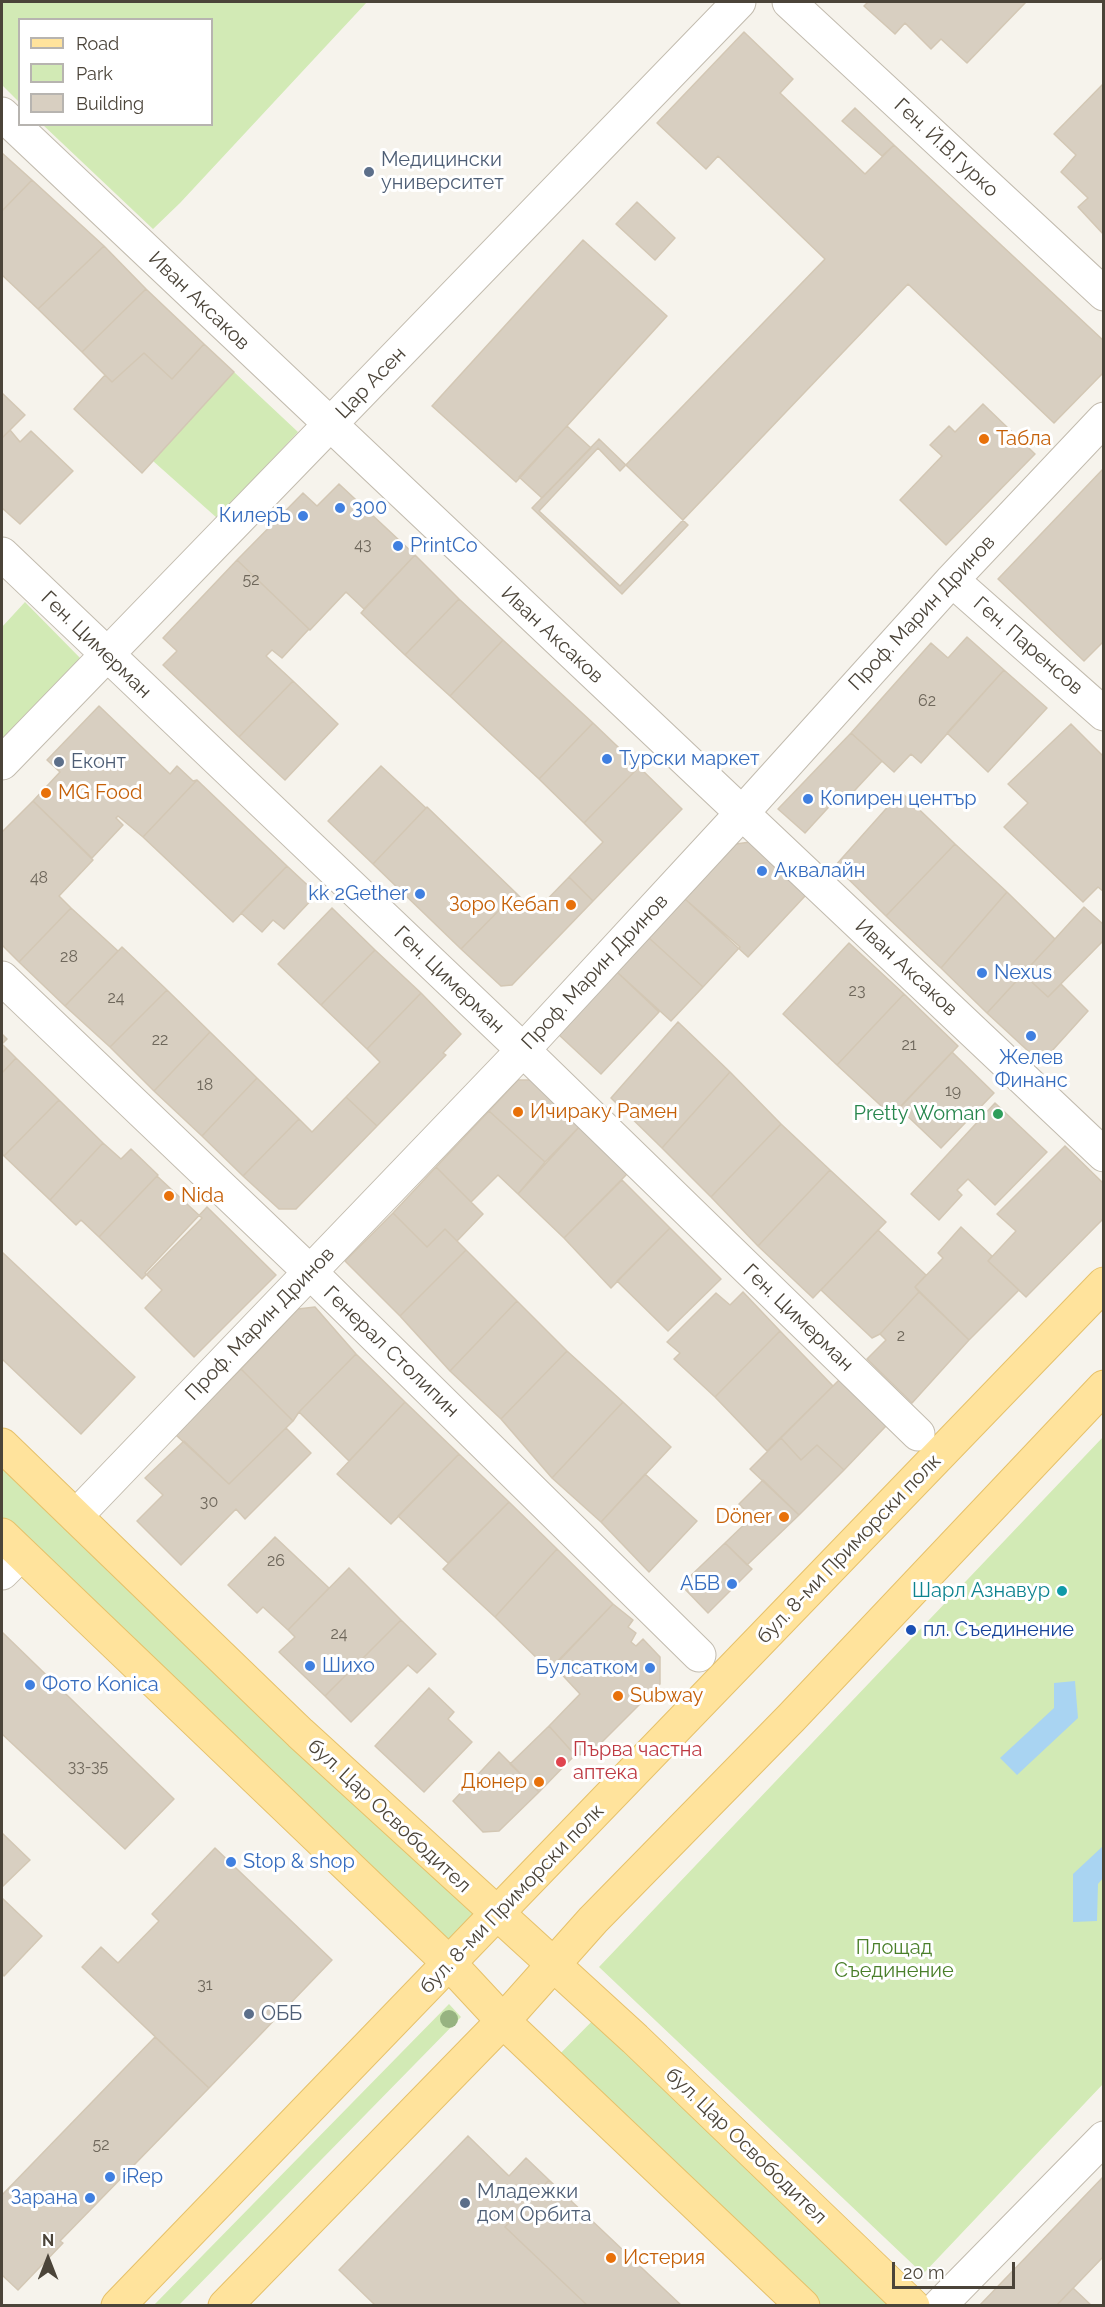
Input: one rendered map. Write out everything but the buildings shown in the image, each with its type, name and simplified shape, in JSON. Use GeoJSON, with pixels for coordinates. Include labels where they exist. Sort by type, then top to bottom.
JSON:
{"type":"FeatureCollection","features":[{"type":"Feature","properties":{"kind":"main road","name":"бул. 8-ми Приморски полк"},"geometry":{"type":"LineString","coordinates":[[118,2306],[1104,1284]]}},
{"type":"Feature","properties":{"kind":"main road"},"geometry":{"type":"LineString","coordinates":[[225,2306],[503,2021],[593,1920],[791,1718],[1104,1387]]}},
{"type":"Feature","properties":{"kind":"main road","name":"бул. Цар Освободител"},"geometry":{"type":"LineString","coordinates":[[2,1445],[300,1733],[635,2039],[913,2306]]}},
{"type":"Feature","properties":{"kind":"main road"},"geometry":{"type":"LineString","coordinates":[[8,1554],[450,1964],[503,2021],[803,2306]]}},
{"type":"Feature","properties":{"kind":"street","name":"Цар Асен"},"geometry":{"type":"LineString","coordinates":[[2,763],[739,2]]}},
{"type":"Feature","properties":{"kind":"street","name":"Ген. Й.В.Гурко"},"geometry":{"type":"LineString","coordinates":[[789,2],[1104,294]]}},
{"type":"Feature","properties":{"kind":"street","name":"Иван Аксаков"},"geometry":{"type":"LineString","coordinates":[[2,114],[1104,1155]]}},
{"type":"Feature","properties":{"kind":"street","name":"Проф. Марин Дринов"},"geometry":{"type":"LineString","coordinates":[[76,1516],[523,1050],[742,813],[952,580],[1104,419]]}},
{"type":"Feature","properties":{"kind":"street","name":"Ген. Цимерман"},"geometry":{"type":"LineString","coordinates":[[2,554],[523,1050],[918,1434]]}},
{"type":"Feature","properties":{"kind":"street","name":"Ген. Паренсов"},"geometry":{"type":"LineString","coordinates":[[952,580],[1104,714]]}},
{"type":"Feature","properties":{"kind":"street","name":"Генерал Столипин"},"geometry":{"type":"LineString","coordinates":[[2,978],[310,1272],[699,1655]]}},
{"type":"Feature","properties":{"kind":"street"},"geometry":{"type":"LineString","coordinates":[[939,2306],[1104,2138]]}},
{"type":"Feature","properties":{"kind":"green space"},"geometry":{"type":"Polygon","coordinates":[[[2,2],[367,2],[180,203],[153,229],[44,126],[213,126],[213,18],[18,18],[18,101],[2,85],[2,2]]]}},
{"type":"Feature","properties":{"kind":"green space"},"geometry":{"type":"Polygon","coordinates":[[[234,372],[298,432],[217,518],[153,461],[234,372]]]}},
{"type":"Feature","properties":{"kind":"green space"},"geometry":{"type":"Polygon","coordinates":[[[25,602],[83,661],[2,745],[2,627],[25,602]]]}},
{"type":"Feature","properties":{"kind":"green space","name":"Площад Съединение"},"geometry":{"type":"Polygon","coordinates":[[[1103,1437],[1103,2084],[923,2274],[599,1967],[1103,1437]]]}},
{"type":"Feature","properties":{"kind":"green space"},"geometry":{"type":"Polygon","coordinates":[[[2,1445],[497,1915],[450,1964],[2,1535],[2,1445]]]}},
{"type":"Feature","properties":{"kind":"green space"},"geometry":{"type":"Polygon","coordinates":[[[449,2004],[461,2017],[179,2305],[154,2305],[449,2004]]]}},
{"type":"Feature","properties":{"kind":"green space"},"geometry":{"type":"Polygon","coordinates":[[[603,2010],[912,2305],[804,2305],[549,2065],[603,2010]]]}},
{"type":"Feature","properties":{"kind":"water"},"geometry":{"type":"Polygon","coordinates":[[[1075,1681],[1078,1718],[1017,1775],[1000,1758],[1054,1708],[1054,1683],[1075,1681]]]}},
{"type":"Feature","properties":{"kind":"water"},"geometry":{"type":"Polygon","coordinates":[[[1103,1846],[1103,1878],[1098,1884],[1097,1921],[1073,1922],[1073,1874],[1103,1846]]]}},
{"type":"Feature","properties":{"kind":"place","name":"Медицински университет"},"geometry":{"type":"Point","coordinates":[369,172]}},
{"type":"Feature","properties":{"kind":"place","name":"Табла"},"geometry":{"type":"Point","coordinates":[984,439]}},
{"type":"Feature","properties":{"kind":"place","name":"300"},"geometry":{"type":"Point","coordinates":[340,508]}},
{"type":"Feature","properties":{"kind":"place","name":"КилерЪ"},"geometry":{"type":"Point","coordinates":[303,516]}},
{"type":"Feature","properties":{"kind":"place","name":"PrintCo"},"geometry":{"type":"Point","coordinates":[398,546]}},
{"type":"Feature","properties":{"kind":"place","name":"Турски маркет"},"geometry":{"type":"Point","coordinates":[607,759]}},
{"type":"Feature","properties":{"kind":"place","name":"Еконт"},"geometry":{"type":"Point","coordinates":[59,762]}},
{"type":"Feature","properties":{"kind":"place","name":"MG Food"},"geometry":{"type":"Point","coordinates":[46,793]}},
{"type":"Feature","properties":{"kind":"place","name":"Копирен център"},"geometry":{"type":"Point","coordinates":[808,799]}},
{"type":"Feature","properties":{"kind":"place","name":"Аквалайн"},"geometry":{"type":"Point","coordinates":[762,871]}},
{"type":"Feature","properties":{"kind":"place","name":"kk 2Gether"},"geometry":{"type":"Point","coordinates":[420,894]}},
{"type":"Feature","properties":{"kind":"place","name":"Зоро Кебап"},"geometry":{"type":"Point","coordinates":[571,905]}},
{"type":"Feature","properties":{"kind":"place","name":"Nexus"},"geometry":{"type":"Point","coordinates":[982,973]}},
{"type":"Feature","properties":{"kind":"place","name":"Желев Финанс"},"geometry":{"type":"Point","coordinates":[1031,1036]}},
{"type":"Feature","properties":{"kind":"place","name":"Ичираку Рамен"},"geometry":{"type":"Point","coordinates":[518,1112]}},
{"type":"Feature","properties":{"kind":"place","name":"Pretty Woman"},"geometry":{"type":"Point","coordinates":[998,1114]}},
{"type":"Feature","properties":{"kind":"place","name":"Nida"},"geometry":{"type":"Point","coordinates":[169,1196]}},
{"type":"Feature","properties":{"kind":"place","name":"Döner"},"geometry":{"type":"Point","coordinates":[784,1517]}},
{"type":"Feature","properties":{"kind":"place","name":"АБВ"},"geometry":{"type":"Point","coordinates":[732,1584]}},
{"type":"Feature","properties":{"kind":"place","name":"Шарл Азнавур"},"geometry":{"type":"Point","coordinates":[1062,1591]}},
{"type":"Feature","properties":{"kind":"place","name":"пл. Съединение"},"geometry":{"type":"Point","coordinates":[911,1630]}},
{"type":"Feature","properties":{"kind":"place","name":"Шихо"},"geometry":{"type":"Point","coordinates":[310,1666]}},
{"type":"Feature","properties":{"kind":"place","name":"Булсатком"},"geometry":{"type":"Point","coordinates":[650,1668]}},
{"type":"Feature","properties":{"kind":"place","name":"Фото Konica"},"geometry":{"type":"Point","coordinates":[30,1685]}},
{"type":"Feature","properties":{"kind":"place","name":"Subway"},"geometry":{"type":"Point","coordinates":[618,1696]}},
{"type":"Feature","properties":{"kind":"place","name":"Първа частна аптека"},"geometry":{"type":"Point","coordinates":[561,1762]}},
{"type":"Feature","properties":{"kind":"place","name":"Дюнер"},"geometry":{"type":"Point","coordinates":[539,1782]}},
{"type":"Feature","properties":{"kind":"place","name":"Stop & shop"},"geometry":{"type":"Point","coordinates":[231,1862]}},
{"type":"Feature","properties":{"kind":"place","name":"ОББ"},"geometry":{"type":"Point","coordinates":[249,2014]}},
{"type":"Feature","properties":{"kind":"place","name":"iRep"},"geometry":{"type":"Point","coordinates":[110,2177]}},
{"type":"Feature","properties":{"kind":"place","name":"Зарана"},"geometry":{"type":"Point","coordinates":[90,2198]}},
{"type":"Feature","properties":{"kind":"place","name":"Младежки дом Орбита"},"geometry":{"type":"Point","coordinates":[465,2203]}},
{"type":"Feature","properties":{"kind":"place","name":"Истерия"},"geometry":{"type":"Point","coordinates":[611,2258]}}]}
